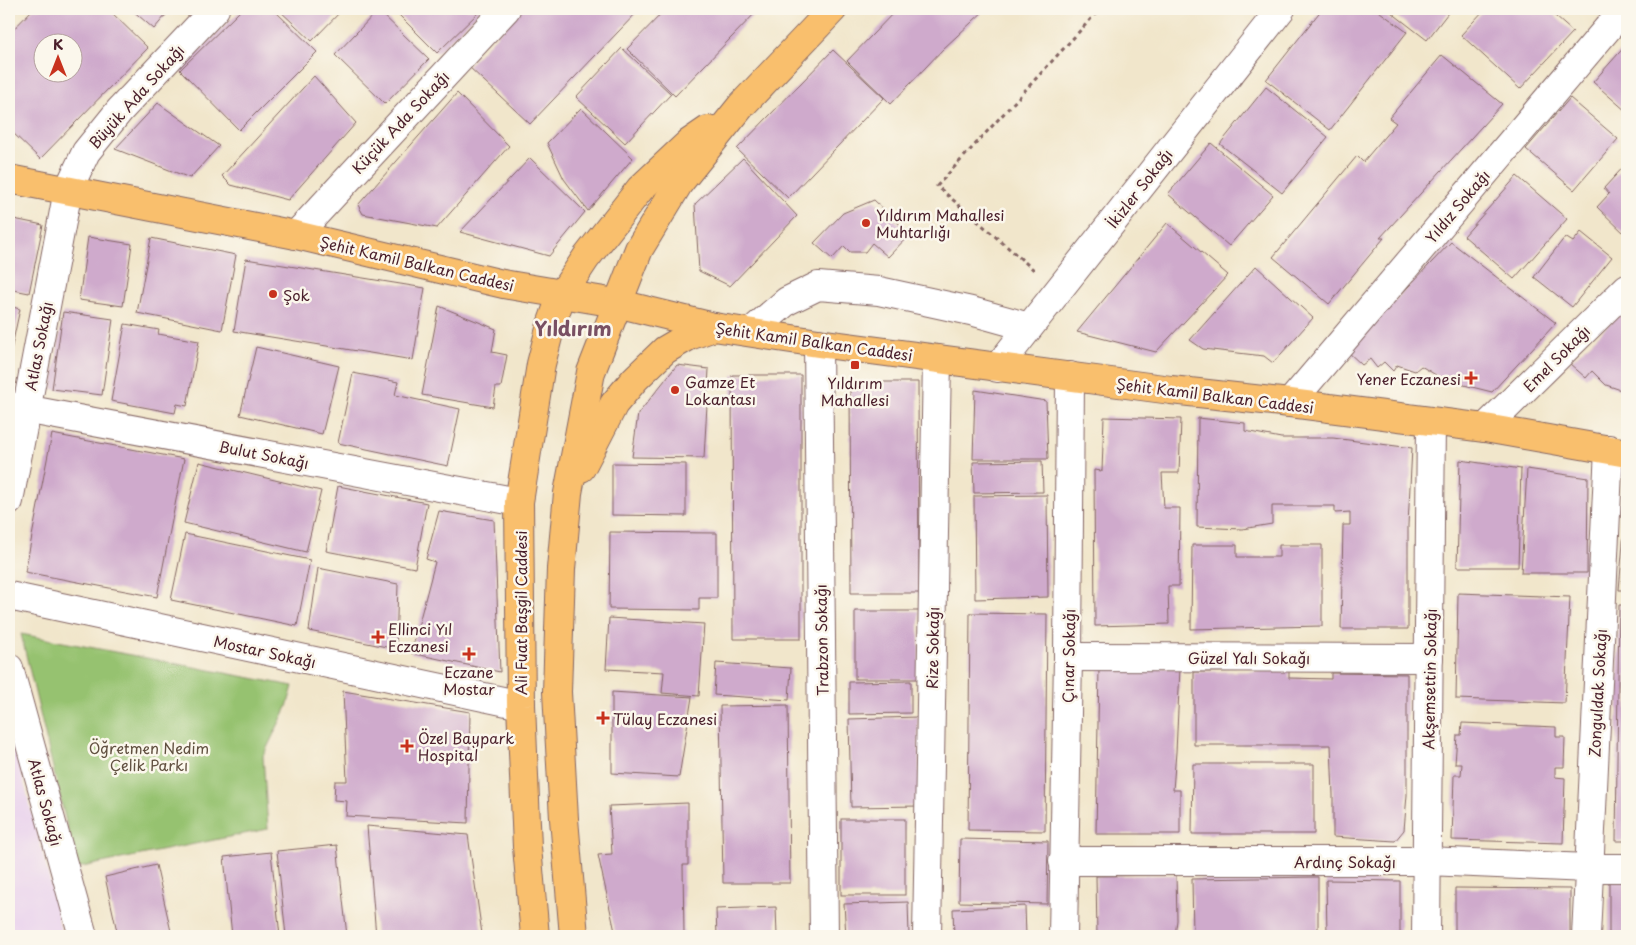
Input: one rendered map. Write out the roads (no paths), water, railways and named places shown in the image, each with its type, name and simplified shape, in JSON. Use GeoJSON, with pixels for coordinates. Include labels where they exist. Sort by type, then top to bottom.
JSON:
{"type":"FeatureCollection","features":[{"type":"Feature","properties":{"kind":"main road"},"geometry":{"type":"LineString","coordinates":[[574,936],[564,818],[558,692],[561,569],[568,493],[591,372],[616,303],[639,250],[679,183],[741,106],[833,9]]}},
{"type":"Feature","properties":{"kind":"main road","name":"Ali Fuat Başgil Caddesi"},"geometry":{"type":"LineString","coordinates":[[535,936],[526,847],[521,705],[519,502],[541,364],[562,294],[596,244],[640,189],[689,143],[741,106]]}},
{"type":"Feature","properties":{"kind":"main road","name":"Şehit Kamil Balkan Caddesi"},"geometry":{"type":"LineString","coordinates":[[9,179],[296,235],[485,280],[616,303],[714,327],[997,368],[1485,428],[1618,451]]}},
{"type":"Feature","properties":{"kind":"main road"},"geometry":{"type":"LineString","coordinates":[[568,493],[614,404],[635,379],[665,350],[689,336],[714,327]]}},
{"type":"Feature","properties":{"kind":"street","name":"Büyük Ada Sokağı"},"geometry":{"type":"LineString","coordinates":[[68,190],[86,152],[120,110],[215,9]]}},
{"type":"Feature","properties":{"kind":"street","name":"Küçük Ada Sokağı"},"geometry":{"type":"LineString","coordinates":[[296,235],[506,9]]}},
{"type":"Feature","properties":{"kind":"street","name":"İkizler Sokağı"},"geometry":{"type":"LineString","coordinates":[[997,368],[1281,9]]}},
{"type":"Feature","properties":{"kind":"street","name":"Yıldız Sokağı"},"geometry":{"type":"LineString","coordinates":[[1290,403],[1624,9]]}},
{"type":"Feature","properties":{"kind":"street","name":"Atlas Sokağı"},"geometry":{"type":"LineString","coordinates":[[9,501],[17,407],[68,190]]}},
{"type":"Feature","properties":{"kind":"street"},"geometry":{"type":"LineString","coordinates":[[751,332],[787,301],[818,286],[879,291],[1029,327]]}},
{"type":"Feature","properties":{"kind":"street","name":"Emel Sokağı"},"geometry":{"type":"LineString","coordinates":[[1485,428],[1627,288]]}},
{"type":"Feature","properties":{"kind":"street","name":"Trabzon Sokağı"},"geometry":{"type":"LineString","coordinates":[[818,343],[824,936]]}},
{"type":"Feature","properties":{"kind":"street","name":"Rize Sokağı"},"geometry":{"type":"LineString","coordinates":[[927,936],[937,359]]}},
{"type":"Feature","properties":{"kind":"street","name":"Çınar Sokağı"},"geometry":{"type":"LineString","coordinates":[[1063,936],[1070,376]]}},
{"type":"Feature","properties":{"kind":"street","name":"Bulut Sokağı"},"geometry":{"type":"LineString","coordinates":[[17,407],[519,502]]}},
{"type":"Feature","properties":{"kind":"street","name":"Akşemsettin Sokağı"},"geometry":{"type":"LineString","coordinates":[[1426,936],[1431,422]]}},
{"type":"Feature","properties":{"kind":"street","name":"Zonguldak Sokağı"},"geometry":{"type":"LineString","coordinates":[[1586,936],[1588,868],[1618,451]]}},
{"type":"Feature","properties":{"kind":"street","name":"Mostar Sokağı"},"geometry":{"type":"LineString","coordinates":[[9,596],[521,705]]}},
{"type":"Feature","properties":{"kind":"street","name":"Güzel Yalı Sokağı"},"geometry":{"type":"LineString","coordinates":[[1068,656],[1429,658]]}},
{"type":"Feature","properties":{"kind":"street","name":"Atlas Sokağı"},"geometry":{"type":"LineString","coordinates":[[9,668],[83,936]]}},
{"type":"Feature","properties":{"kind":"street","name":"Ardınç Sokağı"},"geometry":{"type":"LineString","coordinates":[[1064,861],[1427,861],[1627,868]]}},
{"type":"Feature","properties":{"kind":"place","name":"Yıldırım Mahallesi Muhtarlığı"},"geometry":{"type":"Point","coordinates":[866,223]}},
{"type":"Feature","properties":{"kind":"place","name":"Şok"},"geometry":{"type":"Point","coordinates":[273,294]}},
{"type":"Feature","properties":{"kind":"place","name":"Yıldırım Mahallesi"},"geometry":{"type":"Point","coordinates":[855,365]}},
{"type":"Feature","properties":{"kind":"place","name":"Yener Eczanesi"},"geometry":{"type":"Point","coordinates":[1471,378]}},
{"type":"Feature","properties":{"kind":"place","name":"Gamze Et Lokantası"},"geometry":{"type":"Point","coordinates":[675,390]}},
{"type":"Feature","properties":{"kind":"place","name":"Ellinci Yıl Eczanesi"},"geometry":{"type":"Point","coordinates":[378,637]}},
{"type":"Feature","properties":{"kind":"place","name":"Eczane Mostar"},"geometry":{"type":"Point","coordinates":[469,654]}},
{"type":"Feature","properties":{"kind":"place","name":"Tülay Eczanesi"},"geometry":{"type":"Point","coordinates":[603,718]}},
{"type":"Feature","properties":{"kind":"place","name":"Özel Baypark Hospital"},"geometry":{"type":"Point","coordinates":[407,746]}},
{"type":"Feature","properties":{"kind":"district","name":"Yıldırım"},"geometry":{"type":"Point","coordinates":[573,328]}},
{"type":"Feature","properties":{"kind":"park label","name":"Öğretmen Nedim Çelik Parkı"},"geometry":{"type":"Point","coordinates":[149,756]}}]}
